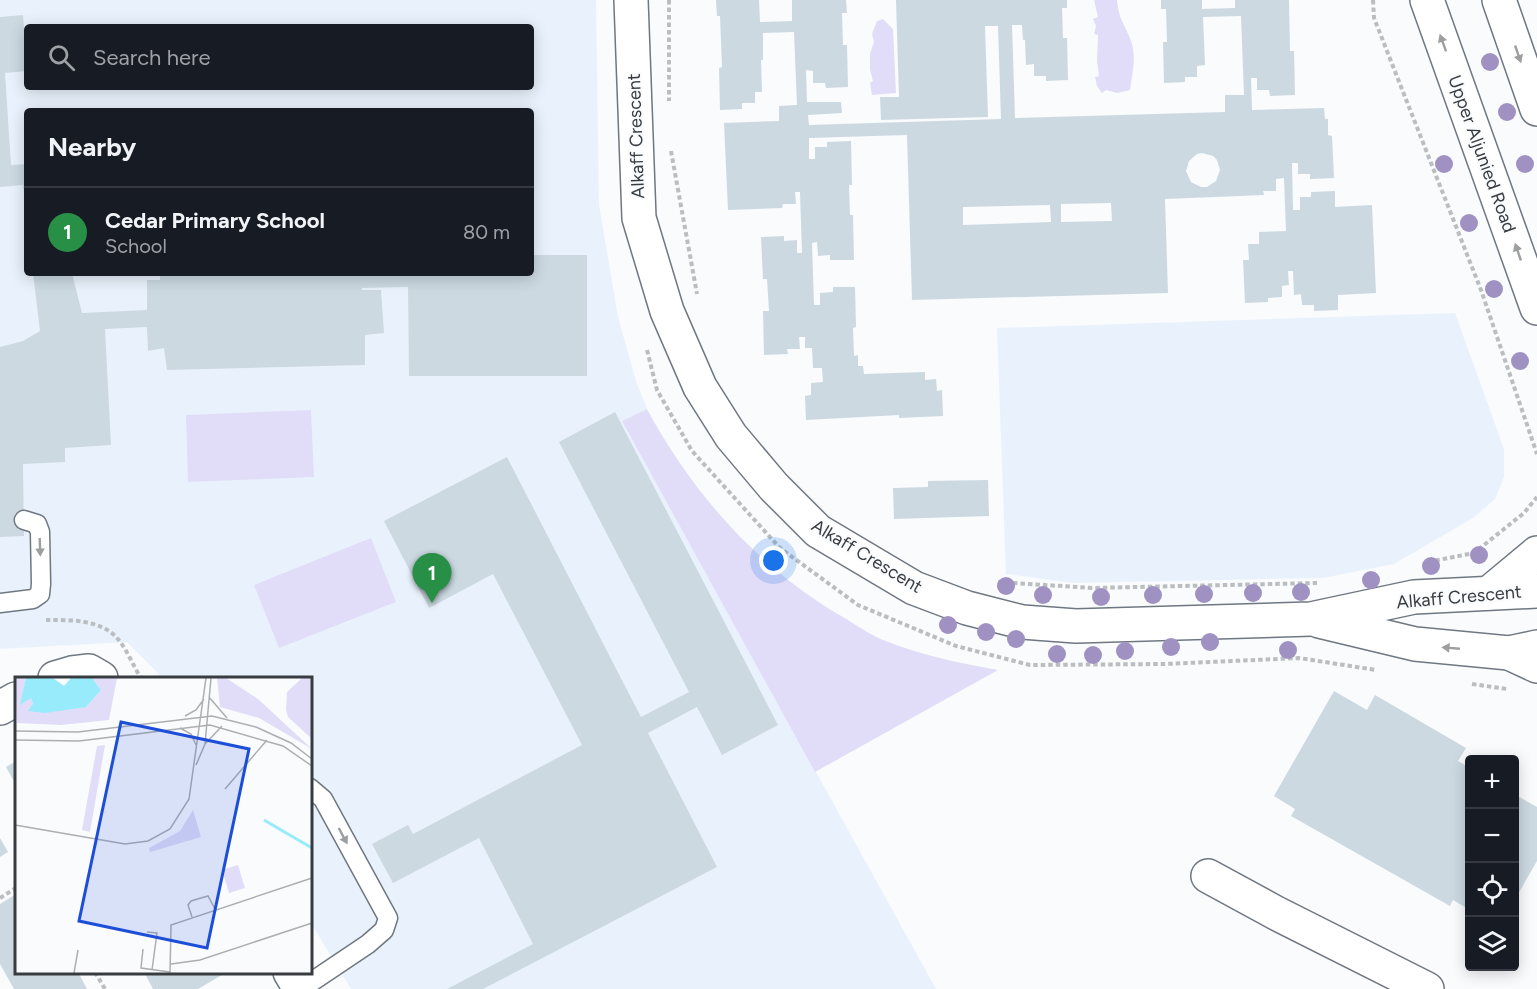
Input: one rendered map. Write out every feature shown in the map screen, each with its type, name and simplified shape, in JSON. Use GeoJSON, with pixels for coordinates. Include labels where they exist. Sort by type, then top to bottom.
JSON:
{"type":"FeatureCollection","features":[{"type":"Feature","properties":{"kind":"street","name":"Alkaff Crescent"},"geometry":{"type":"LineString","coordinates":[[631,0],[639,218],[667,311],[700,387],[731,436],[774,487],[818,531],[914,588],[967,608],[1022,622],[1076,626],[1311,619],[1414,597],[1537,591]]}},
{"type":"Feature","properties":{"kind":"street","name":"Upper Aljunied Road"},"geometry":{"type":"LineString","coordinates":[[1427,0],[1537,308]]}},
{"type":"Feature","properties":{"kind":"street"},"geometry":{"type":"LineString","coordinates":[[1498,0],[1537,109]]}},
{"type":"Feature","properties":{"kind":"street"},"geometry":{"type":"LineString","coordinates":[[1489,593],[1537,553]]}},
{"type":"Feature","properties":{"kind":"street","name":"Alkaff Crescent"},"geometry":{"type":"LineString","coordinates":[[1311,619],[1415,644],[1528,655]]}},
{"type":"Feature","properties":{"kind":"street"},"geometry":{"type":"LineString","coordinates":[[58,677],[72,672],[89,671],[99,677]]}},
{"type":"Feature","properties":{"kind":"street"},"geometry":{"type":"LineString","coordinates":[[0,708],[15,700]]}},
{"type":"Feature","properties":{"kind":"street"},"geometry":{"type":"LineString","coordinates":[[1208,876],[1276,914],[1427,989]]}},
{"type":"Feature","properties":{"kind":"street"},"geometry":{"type":"LineString","coordinates":[[291,974],[301,989]]}},
{"type":"Feature","properties":{"kind":"lane"},"geometry":{"type":"LineString","coordinates":[[0,603],[33,598],[40,594],[42,584],[40,532],[37,524],[24,520]]}},
{"type":"Feature","properties":{"kind":"lane"},"geometry":{"type":"LineString","coordinates":[[301,989],[368,944],[384,930],[388,918],[323,799],[312,790]]}},
{"type":"Feature","properties":{"kind":"path"},"geometry":{"type":"LineString","coordinates":[[669,0],[669,111]]}},
{"type":"Feature","properties":{"kind":"path"},"geometry":{"type":"LineString","coordinates":[[1373,0],[1374,18],[1481,290],[1537,454]]}},
{"type":"Feature","properties":{"kind":"path"},"geometry":{"type":"LineString","coordinates":[[669,144],[698,300]]}},
{"type":"Feature","properties":{"kind":"path"},"geometry":{"type":"LineString","coordinates":[[645,343],[657,390],[692,451],[780,548],[858,605],[956,646],[1030,665],[1165,664],[1299,658],[1378,670]]}},
{"type":"Feature","properties":{"kind":"path"},"geometry":{"type":"LineString","coordinates":[[1417,564],[1474,553],[1524,513],[1537,497]]}},
{"type":"Feature","properties":{"kind":"path"},"geometry":{"type":"LineString","coordinates":[[994,581],[1092,588],[1326,583]]}},
{"type":"Feature","properties":{"kind":"path"},"geometry":{"type":"LineString","coordinates":[[42,620],[87,622],[103,629],[116,638],[140,677]]}},
{"type":"Feature","properties":{"kind":"path"},"geometry":{"type":"LineString","coordinates":[[1469,684],[1514,690]]}},
{"type":"Feature","properties":{"kind":"path"},"geometry":{"type":"LineString","coordinates":[[0,898],[15,889]]}},
{"type":"Feature","properties":{"kind":"path"},"geometry":{"type":"LineString","coordinates":[[96,974],[105,989]]}},
{"type":"Feature","properties":{"kind":"shaded area"},"geometry":{"type":"Polygon","coordinates":[[[0,0],[596,0],[599,205],[618,317],[636,381],[647,409],[622,421],[936,989],[351,989],[312,925],[312,677],[160,677],[127,642],[0,649],[0,0]]]}},
{"type":"Feature","properties":{"kind":"shaded area"},"geometry":{"type":"Polygon","coordinates":[[[1094,0],[1117,0],[1119,13],[1134,53],[1130,90],[1117,93],[1106,90],[1102,93],[1097,86],[1095,77],[1099,76],[1098,35],[1094,34],[1096,26],[1093,19],[1098,17],[1094,0]]]}},
{"type":"Feature","properties":{"kind":"shaded area"},"geometry":{"type":"Polygon","coordinates":[[[883,19],[893,29],[896,93],[872,95],[870,54],[874,42],[872,34],[877,21],[883,19]]]}},
{"type":"Feature","properties":{"kind":"shaded area"},"geometry":{"type":"Polygon","coordinates":[[[1455,313],[1504,449],[1504,477],[1495,499],[1473,518],[1394,564],[1323,578],[1073,583],[1006,574],[997,328],[1455,313]]]}},
{"type":"Feature","properties":{"kind":"shaded area"},"geometry":{"type":"Polygon","coordinates":[[[647,409],[686,472],[708,501],[732,529],[786,579],[865,631],[883,640],[940,658],[998,670],[815,772],[622,421],[647,409]]]}},
{"type":"Feature","properties":{"kind":"shaded area"},"geometry":{"type":"Polygon","coordinates":[[[311,410],[314,477],[188,482],[186,415],[311,410]]]}},
{"type":"Feature","properties":{"kind":"shaded area"},"geometry":{"type":"Polygon","coordinates":[[[371,538],[396,602],[279,648],[254,585],[371,538]]]}},
{"type":"Feature","properties":{"kind":"building"},"geometry":{"type":"Polygon","coordinates":[[[716,0],[759,0],[760,22],[792,21],[792,0],[846,0],[847,13],[842,13],[843,45],[847,45],[848,87],[826,88],[825,83],[813,83],[813,71],[806,70],[807,102],[841,102],[842,113],[808,115],[809,125],[1001,119],[998,26],[985,26],[988,117],[881,120],[880,97],[899,97],[896,0],[1067,0],[1067,8],[1062,8],[1063,38],[1067,38],[1068,80],[1046,81],[1046,76],[1034,76],[1034,64],[1026,65],[1022,25],[1012,25],[1015,118],[1225,112],[1225,95],[1244,95],[1241,16],[1203,17],[1205,65],[1197,66],[1197,77],[1185,77],[1185,82],[1164,83],[1163,42],[1167,42],[1166,9],[1161,9],[1161,0],[1202,0],[1202,9],[1235,8],[1235,0],[1289,0],[1290,51],[1294,51],[1295,95],[1270,96],[1269,90],[1257,90],[1257,78],[1251,78],[1252,110],[1324,108],[1325,119],[1328,119],[1328,135],[1332,136],[1334,178],[1310,179],[1310,174],[1298,174],[1298,163],[1292,163],[1293,210],[1300,210],[1300,197],[1311,197],[1311,192],[1335,191],[1335,207],[1372,205],[1376,293],[1338,295],[1338,310],[1314,311],[1314,305],[1302,305],[1301,294],[1294,295],[1293,271],[1288,271],[1289,285],[1282,286],[1282,297],[1268,298],[1268,302],[1245,303],[1243,260],[1249,260],[1248,244],[1259,244],[1259,232],[1286,231],[1284,178],[1276,179],[1276,191],[1263,191],[1264,195],[1165,199],[1168,293],[912,300],[907,135],[809,138],[809,159],[815,159],[815,147],[827,147],[827,142],[851,141],[852,185],[849,185],[850,215],[853,215],[854,260],[830,260],[830,255],[818,256],[817,242],[812,243],[814,305],[820,305],[820,293],[833,292],[833,287],[855,287],[854,356],[858,355],[858,366],[863,366],[864,374],[925,372],[925,380],[936,379],[937,391],[942,390],[943,416],[899,418],[899,415],[806,420],[805,396],[811,395],[811,383],[823,382],[822,368],[813,368],[812,348],[805,348],[805,337],[799,337],[800,349],[787,349],[788,354],[764,355],[763,311],[769,311],[767,279],[763,279],[761,237],[784,236],[784,241],[797,240],[797,253],[802,253],[800,192],[795,192],[796,204],[783,204],[782,208],[728,210],[724,123],[779,121],[779,106],[797,105],[794,32],[763,33],[762,92],[755,92],[755,103],[742,103],[742,109],[720,110],[719,68],[722,67],[720,16],[717,16],[716,0]],[[1202,153],[1189,161],[1186,171],[1191,182],[1207,187],[1216,181],[1220,170],[1213,156],[1202,153]],[[1111,203],[1061,204],[1061,222],[1112,221],[1111,203]],[[1050,205],[963,207],[963,225],[1051,222],[1050,205]]]}},
{"type":"Feature","properties":{"kind":"building"},"geometry":{"type":"Polygon","coordinates":[[[23,15],[24,71],[5,73],[11,165],[24,164],[24,193],[23,185],[0,187],[0,17],[23,15]]]}},
{"type":"Feature","properties":{"kind":"building"},"geometry":{"type":"Polygon","coordinates":[[[534,255],[587,255],[587,376],[409,376],[408,287],[362,288],[362,290],[381,290],[384,333],[365,335],[365,365],[167,370],[164,348],[148,351],[147,327],[105,329],[111,445],[65,448],[65,462],[23,464],[24,536],[0,537],[0,347],[23,341],[40,331],[33,276],[73,276],[82,313],[147,310],[147,280],[160,280],[160,276],[534,276],[534,255]]]}},
{"type":"Feature","properties":{"kind":"building"},"geometry":{"type":"Polygon","coordinates":[[[615,412],[778,725],[722,755],[697,707],[648,733],[717,867],[483,989],[447,989],[533,944],[479,838],[393,883],[372,844],[408,825],[413,834],[582,745],[493,574],[429,608],[384,521],[507,457],[641,717],[689,692],[559,442],[615,412]]]}},
{"type":"Feature","properties":{"kind":"building"},"geometry":{"type":"Polygon","coordinates":[[[988,480],[989,516],[894,519],[893,488],[928,487],[928,481],[988,480]]]}},
{"type":"Feature","properties":{"kind":"building"},"geometry":{"type":"Polygon","coordinates":[[[1334,691],[1367,710],[1375,695],[1466,748],[1458,761],[1465,765],[1465,907],[1453,900],[1450,906],[1291,816],[1295,809],[1274,796],[1334,691]]]}},
{"type":"Feature","properties":{"kind":"building"},"geometry":{"type":"Polygon","coordinates":[[[15,762],[15,783],[6,767],[15,762]]]}},
{"type":"Feature","properties":{"kind":"building"},"geometry":{"type":"Polygon","coordinates":[[[1519,797],[1537,807],[1537,861],[1519,892],[1519,797]]]}},
{"type":"Feature","properties":{"kind":"building"},"geometry":{"type":"Polygon","coordinates":[[[0,838],[8,852],[0,857],[0,838]]]}},
{"type":"Feature","properties":{"kind":"building"},"geometry":{"type":"Polygon","coordinates":[[[15,895],[15,974],[79,974],[87,989],[14,989],[0,964],[0,904],[15,895]]]}},
{"type":"Feature","properties":{"kind":"building"},"geometry":{"type":"Polygon","coordinates":[[[145,974],[222,975],[198,989],[153,989],[145,974]]]}},
{"type":"Feature","properties":{"kind":"place","name":"Cedar Primary School"},"geometry":{"type":"Point","coordinates":[432,603]}}]}
